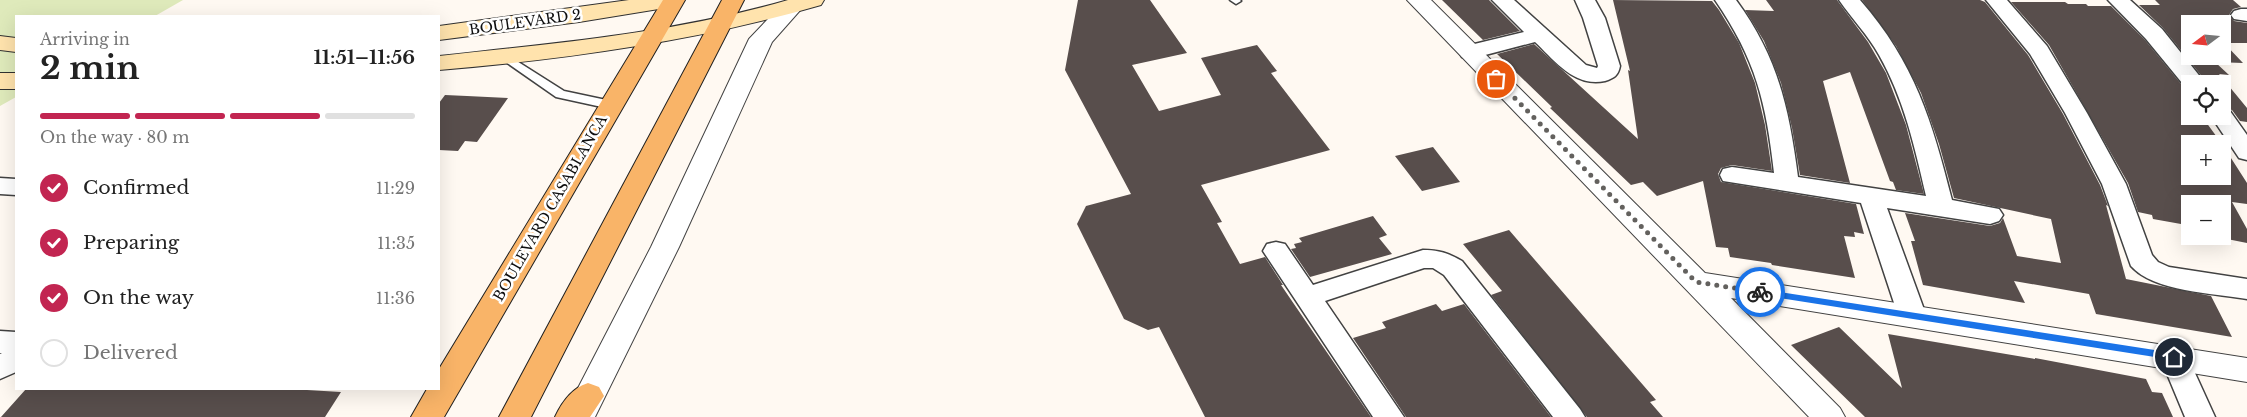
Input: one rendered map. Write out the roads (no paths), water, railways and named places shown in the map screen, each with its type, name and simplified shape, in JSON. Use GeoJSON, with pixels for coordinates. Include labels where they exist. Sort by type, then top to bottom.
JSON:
{"type":"FeatureCollection","features":[{"type":"Feature","properties":{"kind":"main road","name":"BOULEVARD 2"},"geometry":{"type":"LineString","coordinates":[[440,33],[570,16],[672,0]]}},
{"type":"Feature","properties":{"kind":"main road","name":"BOULEVARD CASABLANCA"},"geometry":{"type":"LineString","coordinates":[[427,417],[672,0]]}},
{"type":"Feature","properties":{"kind":"main road"},"geometry":{"type":"LineString","coordinates":[[515,417],[733,0]]}},
{"type":"Feature","properties":{"kind":"main road"},"geometry":{"type":"LineString","coordinates":[[440,63],[504,56],[719,25],[802,3]]}},
{"type":"Feature","properties":{"kind":"main road"},"geometry":{"type":"LineString","coordinates":[[0,44],[15,45]]}},
{"type":"Feature","properties":{"kind":"main road"},"geometry":{"type":"LineString","coordinates":[[0,80],[15,81]]}},
{"type":"Feature","properties":{"kind":"street"},"geometry":{"type":"LineString","coordinates":[[1418,0],[1828,417]]}},
{"type":"Feature","properties":{"kind":"street"},"geometry":{"type":"LineString","coordinates":[[1502,0],[1578,70],[1589,76],[1601,76],[1608,72],[1609,66],[1594,18],[1586,0]]}},
{"type":"Feature","properties":{"kind":"street"},"geometry":{"type":"LineString","coordinates":[[1725,0],[1734,11],[1759,58],[1773,100],[1787,184]]}},
{"type":"Feature","properties":{"kind":"street"},"geometry":{"type":"LineString","coordinates":[[1849,0],[1873,28],[1901,76],[1921,129],[1942,208]]}},
{"type":"Feature","properties":{"kind":"street"},"geometry":{"type":"LineString","coordinates":[[1996,0],[2039,52],[2076,113],[2114,184],[2140,259],[2149,269],[2165,276],[2247,289]]}},
{"type":"Feature","properties":{"kind":"street"},"geometry":{"type":"LineString","coordinates":[[2118,0],[2154,34],[2188,75]]}},
{"type":"Feature","properties":{"kind":"street"},"geometry":{"type":"LineString","coordinates":[[579,410],[665,247],[761,39],[802,3]]}},
{"type":"Feature","properties":{"kind":"street"},"geometry":{"type":"LineString","coordinates":[[1470,52],[1540,35]]}},
{"type":"Feature","properties":{"kind":"street"},"geometry":{"type":"LineString","coordinates":[[2228,125],[2247,152]]}},
{"type":"Feature","properties":{"kind":"street"},"geometry":{"type":"LineString","coordinates":[[1732,175],[1990,215]]}},
{"type":"Feature","properties":{"kind":"street"},"geometry":{"type":"LineString","coordinates":[[0,186],[15,188]]}},
{"type":"Feature","properties":{"kind":"street"},"geometry":{"type":"LineString","coordinates":[[1871,197],[1912,316]]}},
{"type":"Feature","properties":{"kind":"street"},"geometry":{"type":"LineString","coordinates":[[1276,252],[1389,417]]}},
{"type":"Feature","properties":{"kind":"street"},"geometry":{"type":"LineString","coordinates":[[1307,297],[1423,259],[1438,259],[1453,268],[1570,417]]}},
{"type":"Feature","properties":{"kind":"street"},"geometry":{"type":"LineString","coordinates":[[1696,282],[2247,370]]}},
{"type":"Feature","properties":{"kind":"street"},"geometry":{"type":"LineString","coordinates":[[0,342],[15,343]]}},
{"type":"Feature","properties":{"kind":"street"},"geometry":{"type":"LineString","coordinates":[[2174,357],[2200,417]]}},
{"type":"Feature","properties":{"kind":"street"},"geometry":{"type":"LineString","coordinates":[[0,368],[15,359]]}},
{"type":"Feature","properties":{"kind":"lane"},"geometry":{"type":"LineString","coordinates":[[504,56],[560,94],[611,104]]}}]}
